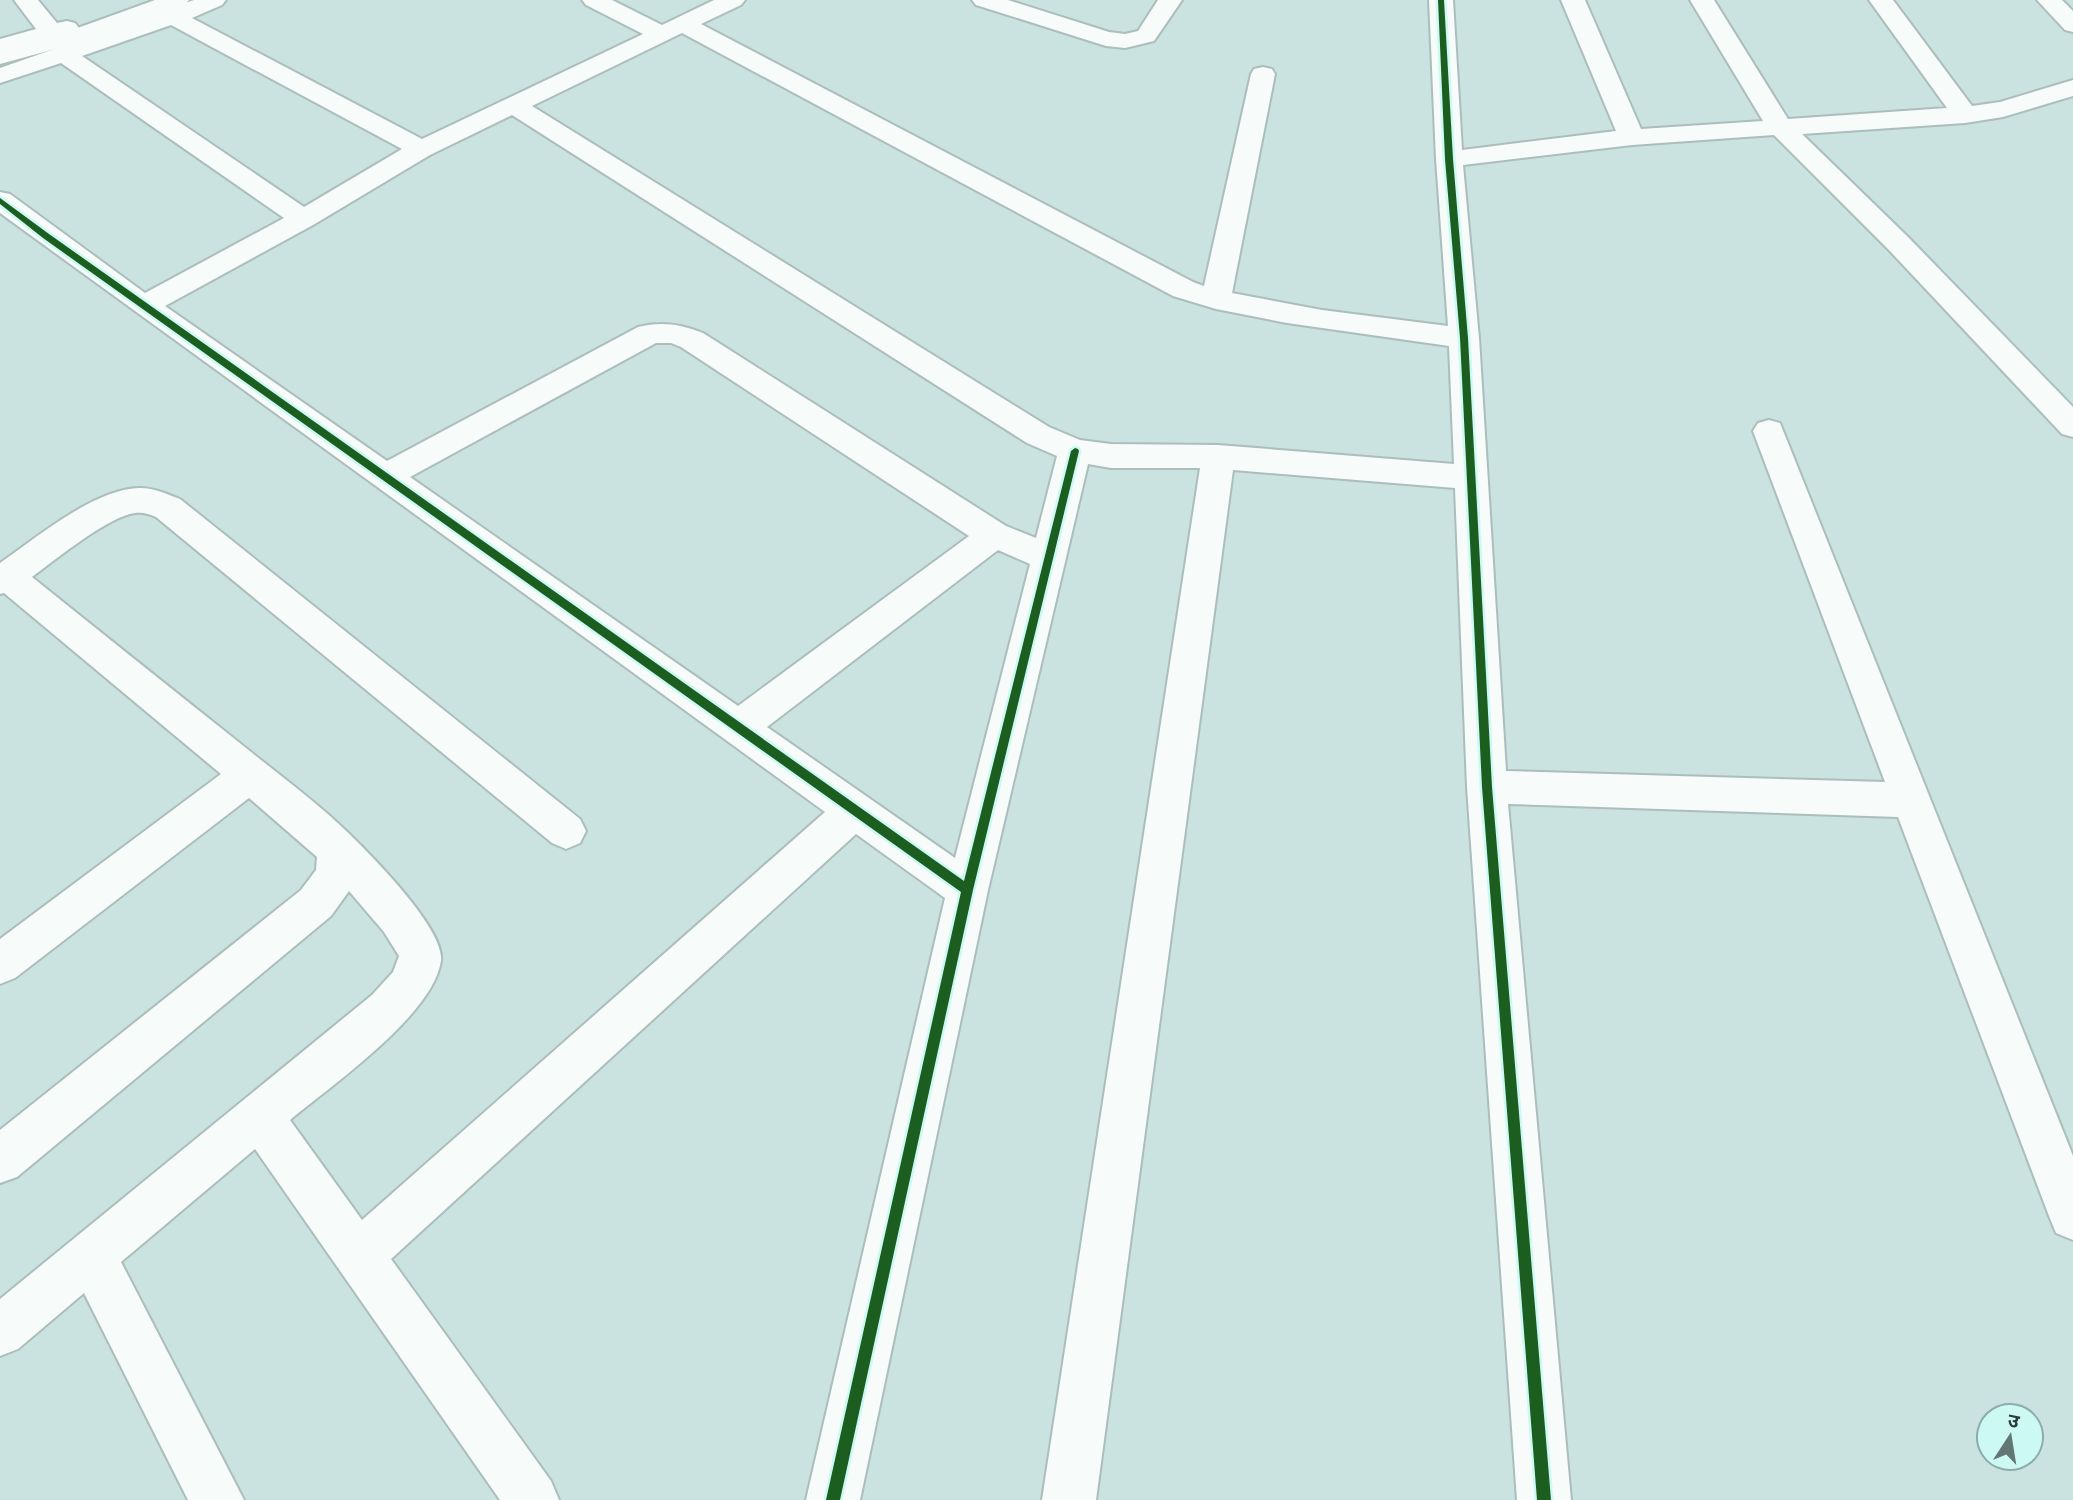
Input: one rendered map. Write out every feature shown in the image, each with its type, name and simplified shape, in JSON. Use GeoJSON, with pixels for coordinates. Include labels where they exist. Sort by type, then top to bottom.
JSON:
{"type":"FeatureCollection","features":[{"type":"Feature","properties":{"kind":"street"},"geometry":{"type":"LineString","coordinates":[[26,0],[65,41],[303,219]]}},
{"type":"Feature","properties":{"kind":"street"},"geometry":{"type":"LineString","coordinates":[[0,76],[141,0]]}},
{"type":"Feature","properties":{"kind":"street"},"geometry":{"type":"LineString","coordinates":[[0,57],[65,41],[175,8],[214,0]]}},
{"type":"Feature","properties":{"kind":"street"},"geometry":{"type":"LineString","coordinates":[[594,0],[672,29],[1155,277],[1216,300],[1289,314],[1464,338]]}},
{"type":"Feature","properties":{"kind":"street"},"geometry":{"type":"LineString","coordinates":[[145,305],[303,219],[421,149],[733,0]]}},
{"type":"Feature","properties":{"kind":"street"},"geometry":{"type":"LineString","coordinates":[[984,0],[1107,38],[1125,41],[1146,36],[1170,0]]}},
{"type":"Feature","properties":{"kind":"street"},"geometry":{"type":"LineString","coordinates":[[1441,0],[1449,159],[1464,338],[1487,787],[1544,1500]]}},
{"type":"Feature","properties":{"kind":"street"},"geometry":{"type":"LineString","coordinates":[[1573,0],[1632,137]]}},
{"type":"Feature","properties":{"kind":"street"},"geometry":{"type":"LineString","coordinates":[[1702,0],[1779,126],[1898,243],[2073,426]]}},
{"type":"Feature","properties":{"kind":"street"},"geometry":{"type":"LineString","coordinates":[[1881,0],[1965,115]]}},
{"type":"Feature","properties":{"kind":"street"},"geometry":{"type":"LineString","coordinates":[[2049,0],[2073,25]]}},
{"type":"Feature","properties":{"kind":"street"},"geometry":{"type":"LineString","coordinates":[[175,8],[421,149]]}},
{"type":"Feature","properties":{"kind":"street"},"geometry":{"type":"LineString","coordinates":[[0,46],[65,41]]}},
{"type":"Feature","properties":{"kind":"street"},"geometry":{"type":"LineString","coordinates":[[1216,300],[1263,74]]}},
{"type":"Feature","properties":{"kind":"street"},"geometry":{"type":"LineString","coordinates":[[1449,159],[1632,137],[1965,115],[2016,106],[2073,88]]}},
{"type":"Feature","properties":{"kind":"street"},"geometry":{"type":"LineString","coordinates":[[511,104],[1038,435],[1075,452],[1111,456],[1218,457],[1471,477]]}},
{"type":"Feature","properties":{"kind":"street"},"geometry":{"type":"LineString","coordinates":[[0,200],[46,236],[967,890]]}},
{"type":"Feature","properties":{"kind":"street"},"geometry":{"type":"LineString","coordinates":[[384,477],[649,334],[665,331],[692,340],[994,535],[1048,557]]}},
{"type":"Feature","properties":{"kind":"street"},"geometry":{"type":"LineString","coordinates":[[1769,430],[2071,1206]]}},
{"type":"Feature","properties":{"kind":"street"},"geometry":{"type":"LineString","coordinates":[[833,1500],[967,890],[1075,452]]}},
{"type":"Feature","properties":{"kind":"street"},"geometry":{"type":"LineString","coordinates":[[1069,1500],[1218,457]]}},
{"type":"Feature","properties":{"kind":"street"},"geometry":{"type":"LineString","coordinates":[[0,1331],[387,1010],[411,985],[421,955],[411,932],[316,829],[4,579],[107,510],[129,501],[149,500],[168,508],[566,831]]}},
{"type":"Feature","properties":{"kind":"street"},"geometry":{"type":"LineString","coordinates":[[737,728],[994,535]]}},
{"type":"Feature","properties":{"kind":"street"},"geometry":{"type":"LineString","coordinates":[[0,964],[250,775]]}},
{"type":"Feature","properties":{"kind":"street"},"geometry":{"type":"LineString","coordinates":[[1487,787],[1913,800]]}},
{"type":"Feature","properties":{"kind":"street"},"geometry":{"type":"LineString","coordinates":[[358,1256],[855,810]]}},
{"type":"Feature","properties":{"kind":"street"},"geometry":{"type":"LineString","coordinates":[[0,1160],[316,903],[336,875],[338,851]]}},
{"type":"Feature","properties":{"kind":"street"},"geometry":{"type":"LineString","coordinates":[[259,1116],[532,1500]]}},
{"type":"Feature","properties":{"kind":"street"},"geometry":{"type":"LineString","coordinates":[[91,1255],[217,1500]]}},
{"type":"Feature","properties":{"kind":"cycle path"},"geometry":{"type":"LineString","coordinates":[[1441,0],[1449,159],[1464,338],[1487,787],[1544,1500]]}},
{"type":"Feature","properties":{"kind":"cycle path"},"geometry":{"type":"LineString","coordinates":[[0,200],[46,236],[967,890]]}},
{"type":"Feature","properties":{"kind":"cycle path"},"geometry":{"type":"LineString","coordinates":[[833,1500],[967,890],[1075,451]]}}]}
